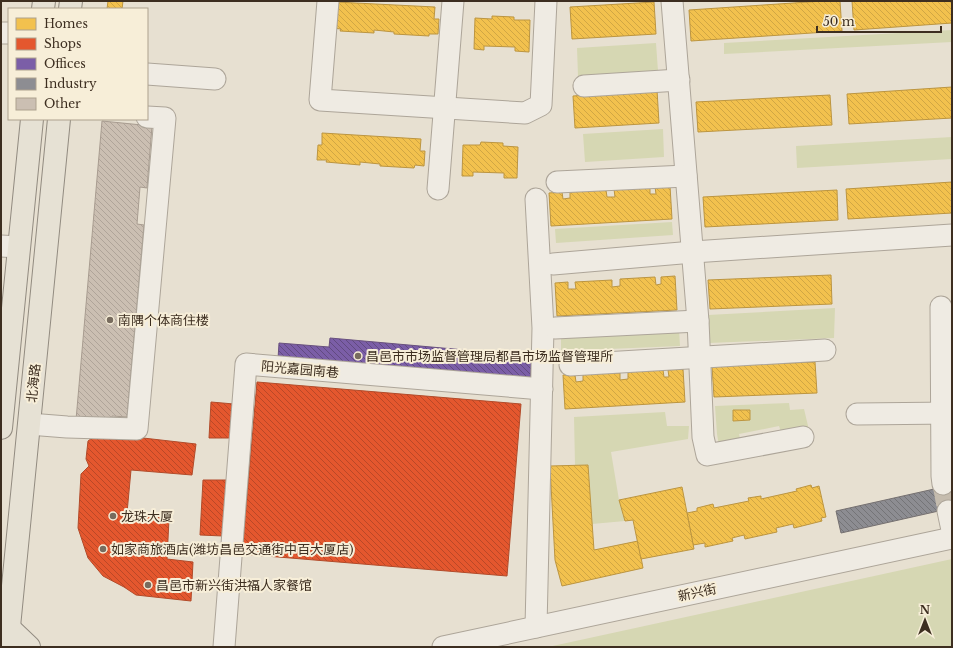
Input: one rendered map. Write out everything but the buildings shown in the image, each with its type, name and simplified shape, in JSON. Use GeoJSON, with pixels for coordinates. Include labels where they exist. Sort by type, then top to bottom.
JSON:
{"type":"FeatureCollection","features":[{"type":"Feature","properties":{"kind":"main road","name":"北海路"},"geometry":{"type":"LineString","coordinates":[[1,428],[10,246],[32,120]]}},
{"type":"Feature","properties":{"kind":"main road","name":"北海路"},"geometry":{"type":"LineString","coordinates":[[8,637],[59,120]]}},
{"type":"Feature","properties":{"kind":"main road"},"geometry":{"type":"LineString","coordinates":[[8,637],[29,647]]}},
{"type":"Feature","properties":{"kind":"street"},"geometry":{"type":"LineString","coordinates":[[328,1],[320,100],[525,114],[541,105],[546,1]]}},
{"type":"Feature","properties":{"kind":"street"},"geometry":{"type":"LineString","coordinates":[[438,189],[453,1]]}},
{"type":"Feature","properties":{"kind":"street"},"geometry":{"type":"LineString","coordinates":[[672,1],[698,321],[703,437],[707,455],[803,437]]}},
{"type":"Feature","properties":{"kind":"street"},"geometry":{"type":"LineString","coordinates":[[148,74],[215,79]]}},
{"type":"Feature","properties":{"kind":"street"},"geometry":{"type":"LineString","coordinates":[[584,86],[679,80]]}},
{"type":"Feature","properties":{"kind":"street"},"geometry":{"type":"LineString","coordinates":[[29,424],[67,427],[137,429],[165,118],[148,117]]}},
{"type":"Feature","properties":{"kind":"street"},"geometry":{"type":"LineString","coordinates":[[557,182],[686,176]]}},
{"type":"Feature","properties":{"kind":"street"},"geometry":{"type":"LineString","coordinates":[[536,199],[549,328],[542,389],[536,627]]}},
{"type":"Feature","properties":{"kind":"street"},"geometry":{"type":"LineString","coordinates":[[553,264],[692,252],[952,235]]}},
{"type":"Feature","properties":{"kind":"street"},"geometry":{"type":"LineString","coordinates":[[943,484],[942,476],[947,413],[945,313]]}},
{"type":"Feature","properties":{"kind":"street"},"geometry":{"type":"LineString","coordinates":[[549,328],[698,321]]}},
{"type":"Feature","properties":{"kind":"street"},"geometry":{"type":"LineString","coordinates":[[570,365],[825,350]]}},
{"type":"Feature","properties":{"kind":"street","name":"阳光嘉园南巷"},"geometry":{"type":"LineString","coordinates":[[224,647],[246,364],[542,389]]}},
{"type":"Feature","properties":{"kind":"street"},"geometry":{"type":"LineString","coordinates":[[857,414],[947,413]]}},
{"type":"Feature","properties":{"kind":"street","name":"新兴街"},"geometry":{"type":"LineString","coordinates":[[443,647],[952,538]]}},
{"type":"Feature","properties":{"kind":"green space"},"geometry":{"type":"Polygon","coordinates":[[[952,30],[952,42],[724,54],[724,43],[952,30]]]}},
{"type":"Feature","properties":{"kind":"green space"},"geometry":{"type":"Polygon","coordinates":[[[656,43],[658,71],[578,76],[577,48],[656,43]]]}},
{"type":"Feature","properties":{"kind":"green space"},"geometry":{"type":"Polygon","coordinates":[[[663,129],[664,157],[585,162],[583,134],[663,129]]]}},
{"type":"Feature","properties":{"kind":"green space"},"geometry":{"type":"Polygon","coordinates":[[[952,137],[952,159],[797,168],[796,146],[952,137]]]}},
{"type":"Feature","properties":{"kind":"green space"},"geometry":{"type":"Polygon","coordinates":[[[672,222],[673,235],[556,243],[555,229],[672,222]]]}},
{"type":"Feature","properties":{"kind":"green space"},"geometry":{"type":"Polygon","coordinates":[[[835,308],[834,338],[709,343],[708,315],[835,308]]]}},
{"type":"Feature","properties":{"kind":"green space"},"geometry":{"type":"Polygon","coordinates":[[[679,329],[680,346],[561,351],[561,333],[679,329]]]}},
{"type":"Feature","properties":{"kind":"green space"},"geometry":{"type":"Polygon","coordinates":[[[789,403],[790,410],[804,409],[809,430],[782,435],[779,426],[739,434],[741,442],[719,446],[715,406],[789,403]],[[733,410],[734,421],[750,419],[750,410],[733,410]]]}},
{"type":"Feature","properties":{"kind":"green space"},"geometry":{"type":"Polygon","coordinates":[[[665,412],[667,426],[689,426],[688,439],[611,452],[619,500],[625,521],[592,524],[588,465],[575,465],[574,417],[665,412]]]}},
{"type":"Feature","properties":{"kind":"green space"},"geometry":{"type":"Polygon","coordinates":[[[952,559],[952,647],[548,647],[952,559]]]}},
{"type":"Feature","properties":{"kind":"tunnel"},"geometry":{"type":"LineString","coordinates":[[943,484],[948,511]]}},
{"type":"Feature","properties":{"kind":"place","name":"南隅个体商住楼"},"geometry":{"type":"Point","coordinates":[110,320]}},
{"type":"Feature","properties":{"kind":"place","name":"昌邑市市场监督管理局都昌市场监督管理所"},"geometry":{"type":"Point","coordinates":[358,356]}},
{"type":"Feature","properties":{"kind":"place","name":"龙珠大厦"},"geometry":{"type":"Point","coordinates":[113,516]}},
{"type":"Feature","properties":{"kind":"place","name":"如家商旅酒店(潍坊昌邑交通街中百大厦店)"},"geometry":{"type":"Point","coordinates":[103,549]}},
{"type":"Feature","properties":{"kind":"place","name":"昌邑市新兴街洪福人家餐馆"},"geometry":{"type":"Point","coordinates":[148,585]}}]}
